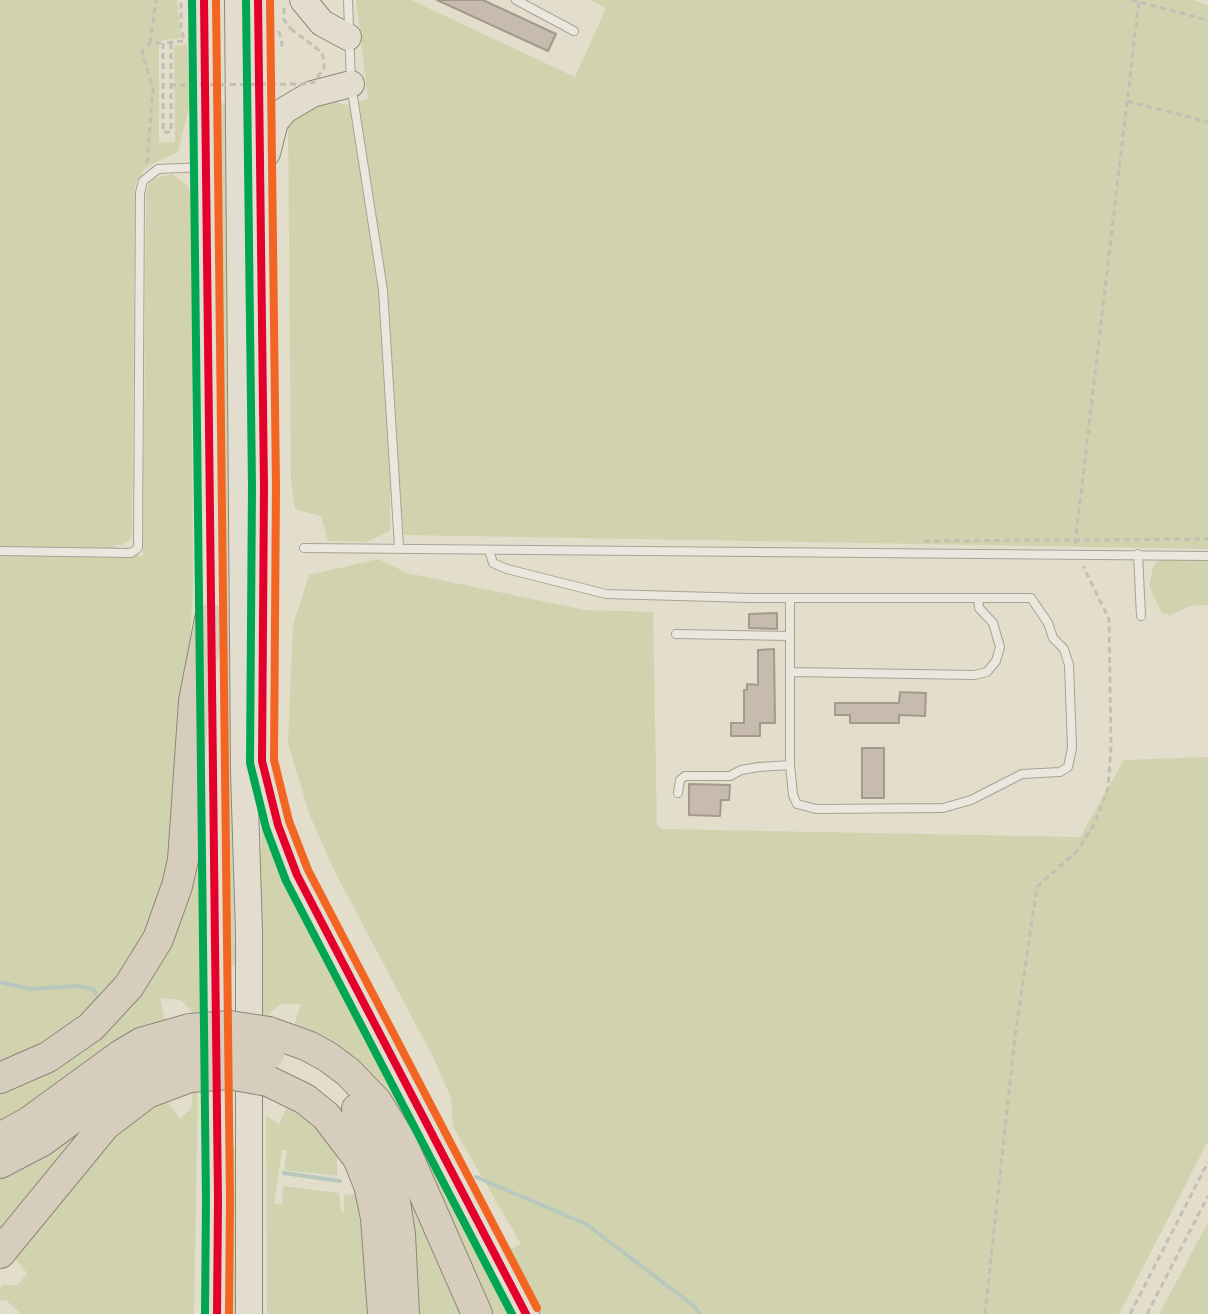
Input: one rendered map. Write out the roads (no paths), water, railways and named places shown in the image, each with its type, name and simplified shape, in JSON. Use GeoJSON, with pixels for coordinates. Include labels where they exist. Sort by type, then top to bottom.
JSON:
{"type":"FeatureCollection","features":[{"type":"Feature","properties":{"kind":"highway"},"geometry":{"type":"LineString","coordinates":[[0,1078],[48,1057],[91,1027],[129,986],[158,939],[183,860],[194,701],[210,619]]}},
{"type":"Feature","properties":{"kind":"highway"},"geometry":{"type":"LineString","coordinates":[[0,1253],[105,1125],[147,1093],[190,1052],[230,1026],[269,1056],[305,1099],[326,1116],[358,1158],[369,1185],[376,1218],[383,1314]]}},
{"type":"Feature","properties":{"kind":"highway"},"geometry":{"type":"LineString","coordinates":[[0,1138],[29,1122],[141,1043],[190,1052],[228,1074],[269,1056],[308,1046],[348,1072],[376,1101],[401,1141],[477,1314]]}},
{"type":"Feature","properties":{"kind":"highway"},"geometry":{"type":"LineString","coordinates":[[0,1163],[42,1141],[133,1074],[164,1059],[190,1052]]}},
{"type":"Feature","properties":{"kind":"highway"},"geometry":{"type":"LineString","coordinates":[[269,1056],[302,1066],[331,1084],[359,1111],[376,1139],[387,1163],[395,1200],[404,1314]]}},
{"type":"Feature","properties":{"kind":"main road"},"geometry":{"type":"LineString","coordinates":[[204,0],[217,1314]]}},
{"type":"Feature","properties":{"kind":"main road"},"geometry":{"type":"LineString","coordinates":[[238,0],[244,772],[249,932],[249,1314]]}},
{"type":"Feature","properties":{"kind":"main road"},"geometry":{"type":"LineString","coordinates":[[249,932],[262,761],[264,486],[258,0]]}},
{"type":"Feature","properties":{"kind":"main road"},"geometry":{"type":"LineString","coordinates":[[294,6],[348,37]]}},
{"type":"Feature","properties":{"kind":"main road"},"geometry":{"type":"LineString","coordinates":[[260,180],[275,122],[285,110],[312,94],[351,84]]}},
{"type":"Feature","properties":{"kind":"main road"},"geometry":{"type":"LineString","coordinates":[[262,761],[278,825],[297,875],[526,1314]]}},
{"type":"Feature","properties":{"kind":"lane"},"geometry":{"type":"LineString","coordinates":[[348,0],[351,84],[383,290],[399,547]]}},
{"type":"Feature","properties":{"kind":"lane"},"geometry":{"type":"LineString","coordinates":[[516,0],[574,31]]}},
{"type":"Feature","properties":{"kind":"lane"},"geometry":{"type":"LineString","coordinates":[[0,551],[131,553],[138,548],[139,201],[145,179],[152,172],[163,168],[204,167]]}},
{"type":"Feature","properties":{"kind":"lane"},"geometry":{"type":"LineString","coordinates":[[304,548],[1208,556]]}},
{"type":"Feature","properties":{"kind":"lane"},"geometry":{"type":"LineString","coordinates":[[489,550],[493,563],[507,569],[606,594],[790,599],[1031,598],[1048,623],[1053,638],[1064,649],[1069,665],[1072,748],[1068,767],[1060,772],[1022,774],[959,805],[816,809],[797,804],[790,765],[790,599]]}},
{"type":"Feature","properties":{"kind":"lane"},"geometry":{"type":"LineString","coordinates":[[1138,554],[1141,616]]}},
{"type":"Feature","properties":{"kind":"lane"},"geometry":{"type":"LineString","coordinates":[[790,672],[974,675],[987,672],[996,661],[1000,647],[993,623],[979,608],[978,598]]}},
{"type":"Feature","properties":{"kind":"lane"},"geometry":{"type":"LineString","coordinates":[[676,634],[790,636]]}},
{"type":"Feature","properties":{"kind":"lane"},"geometry":{"type":"LineString","coordinates":[[678,793],[680,780],[685,776],[730,776],[741,770],[790,765]]}},
{"type":"Feature","properties":{"kind":"waterway"},"geometry":{"type":"LineString","coordinates":[[0,982],[30,989],[77,986],[93,989],[100,1000]]}},
{"type":"Feature","properties":{"kind":"waterway"},"geometry":{"type":"LineString","coordinates":[[284,1173],[340,1181]]}},
{"type":"Feature","properties":{"kind":"waterway"},"geometry":{"type":"LineString","coordinates":[[476,1177],[586,1224],[694,1306],[700,1314]]}}]}
